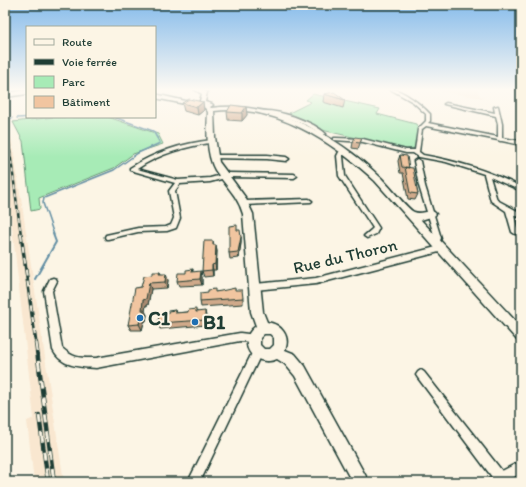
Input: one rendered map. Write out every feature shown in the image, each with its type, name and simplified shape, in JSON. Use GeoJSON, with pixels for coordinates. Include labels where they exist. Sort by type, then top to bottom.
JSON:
{"type":"FeatureCollection","features":[{"type":"Feature","properties":{"kind":"main road"},"geometry":{"type":"LineString","coordinates":[[209,112],[215,162],[245,203],[248,214],[257,312],[263,329]]}},
{"type":"Feature","properties":{"kind":"main road"},"geometry":{"type":"LineString","coordinates":[[248,112],[271,115],[291,121],[330,138],[357,160],[378,179],[521,336]]}},
{"type":"Feature","properties":{"kind":"main road"},"geometry":{"type":"LineString","coordinates":[[260,112],[288,118],[330,138],[368,166],[415,215],[439,245],[521,330]]}},
{"type":"Feature","properties":{"kind":"main road"},"geometry":{"type":"LineString","coordinates":[[415,215],[422,217],[431,214]]}},
{"type":"Feature","properties":{"kind":"main road"},"geometry":{"type":"LineString","coordinates":[[263,329],[273,330],[280,336],[281,345],[276,352],[266,356],[257,352],[253,346],[253,338],[258,331],[263,329]]}},
{"type":"Feature","properties":{"kind":"main road"},"geometry":{"type":"LineString","coordinates":[[276,352],[290,359],[300,371],[361,482]]}},
{"type":"Feature","properties":{"kind":"street"},"geometry":{"type":"LineString","coordinates":[[426,112],[428,121],[420,130],[414,156],[439,245]]}},
{"type":"Feature","properties":{"kind":"street"},"geometry":{"type":"LineString","coordinates":[[483,112],[498,115]]}},
{"type":"Feature","properties":{"kind":"street"},"geometry":{"type":"LineString","coordinates":[[497,112],[500,124],[500,140]]}},
{"type":"Feature","properties":{"kind":"street"},"geometry":{"type":"LineString","coordinates":[[424,124],[521,143]]}},
{"type":"Feature","properties":{"kind":"street"},"geometry":{"type":"LineString","coordinates":[[330,138],[355,139],[414,156],[435,159],[486,173],[521,189]]}},
{"type":"Feature","properties":{"kind":"street"},"geometry":{"type":"LineString","coordinates":[[212,141],[199,142],[167,152],[132,169],[178,182],[210,180],[225,177],[294,176]]}},
{"type":"Feature","properties":{"kind":"street"},"geometry":{"type":"LineString","coordinates":[[345,151],[341,153],[340,156],[342,176],[376,228],[374,232],[367,236]]}},
{"type":"Feature","properties":{"kind":"street"},"geometry":{"type":"LineString","coordinates":[[214,157],[267,157],[286,159]]}},
{"type":"Feature","properties":{"kind":"street"},"geometry":{"type":"LineString","coordinates":[[486,173],[494,200],[521,216]]}},
{"type":"Feature","properties":{"kind":"street"},"geometry":{"type":"LineString","coordinates":[[108,237],[138,230],[166,229],[174,226],[177,218],[172,191],[178,182]]}},
{"type":"Feature","properties":{"kind":"street"},"geometry":{"type":"LineString","coordinates":[[245,203],[309,201]]}},
{"type":"Feature","properties":{"kind":"street"},"geometry":{"type":"LineString","coordinates":[[509,209],[515,232]]}},
{"type":"Feature","properties":{"kind":"street","name":"Rue du Thoron"},"geometry":{"type":"LineString","coordinates":[[255,287],[316,281],[439,245]]}},
{"type":"Feature","properties":{"kind":"street"},"geometry":{"type":"LineString","coordinates":[[53,280],[48,292],[58,350],[66,358],[77,362],[96,363],[240,337],[253,338]]}},
{"type":"Feature","properties":{"kind":"street"},"geometry":{"type":"LineString","coordinates":[[194,482],[257,352]]}},
{"type":"Feature","properties":{"kind":"street"},"geometry":{"type":"LineString","coordinates":[[421,375],[497,480],[521,467]]}},
{"type":"Feature","properties":{"kind":"shaded area"},"geometry":{"type":"Polygon","coordinates":[[[5,112],[7,112],[64,482],[34,482],[27,421],[34,418],[5,166],[5,112]]]}},
{"type":"Feature","properties":{"kind":"green space"},"geometry":{"type":"Polygon","coordinates":[[[292,112],[378,112],[377,114],[416,124],[418,127],[415,148],[406,149],[326,131],[315,127],[303,119],[289,113],[292,112]]]}},
{"type":"Feature","properties":{"kind":"green space"},"geometry":{"type":"Polygon","coordinates":[[[45,118],[111,118],[158,134],[163,144],[133,154],[114,168],[39,198],[40,209],[31,211],[23,141],[13,122],[45,118]]]}},
{"type":"Feature","properties":{"kind":"building"},"geometry":{"type":"Polygon","coordinates":[[[227,112],[243,112],[242,113],[227,112]]]}},
{"type":"Feature","properties":{"kind":"building"},"geometry":{"type":"Polygon","coordinates":[[[355,137],[362,138],[360,143],[353,142],[355,137]]]}},
{"type":"Feature","properties":{"kind":"building"},"geometry":{"type":"Polygon","coordinates":[[[400,155],[407,156],[409,168],[402,167],[400,155]]]}},
{"type":"Feature","properties":{"kind":"building"},"geometry":{"type":"Polygon","coordinates":[[[405,167],[413,168],[418,194],[410,193],[405,167]]]}},
{"type":"Feature","properties":{"kind":"building"},"geometry":{"type":"Polygon","coordinates":[[[237,225],[237,230],[240,230],[241,237],[238,252],[229,253],[229,226],[237,225]]]}},
{"type":"Feature","properties":{"kind":"building"},"geometry":{"type":"Polygon","coordinates":[[[204,241],[213,241],[213,245],[216,245],[215,264],[212,265],[212,270],[202,271],[204,241]]]}},
{"type":"Feature","properties":{"kind":"building"},"geometry":{"type":"Polygon","coordinates":[[[193,269],[192,272],[201,271],[200,279],[177,281],[178,273],[186,273],[186,270],[193,269]]]}},
{"type":"Feature","properties":{"kind":"building"},"geometry":{"type":"Polygon","coordinates":[[[152,272],[166,274],[165,282],[149,283],[146,299],[143,300],[143,316],[141,316],[139,324],[128,325],[135,288],[141,287],[144,276],[152,275],[152,272]]]}},
{"type":"Feature","properties":{"kind":"building"},"geometry":{"type":"Polygon","coordinates":[[[235,288],[235,290],[242,290],[243,298],[200,301],[200,293],[208,292],[208,290],[215,289],[215,292],[235,288]]]}},
{"type":"Feature","properties":{"kind":"building"},"geometry":{"type":"Polygon","coordinates":[[[196,309],[196,312],[205,311],[205,320],[158,323],[159,314],[168,313],[168,311],[175,310],[175,313],[188,312],[188,310],[196,309]]]}},
{"type":"Feature","properties":{"kind":"waterway"},"geometry":{"type":"LineString","coordinates":[[17,118],[26,117]]}},
{"type":"Feature","properties":{"kind":"waterway"},"geometry":{"type":"LineString","coordinates":[[8,119],[12,118]]}},
{"type":"Feature","properties":{"kind":"waterway"},"geometry":{"type":"LineString","coordinates":[[54,235],[43,203],[44,198],[114,170],[138,153],[160,143],[153,131],[117,118]]}},
{"type":"Feature","properties":{"kind":"waterway"},"geometry":{"type":"LineString","coordinates":[[35,279],[56,242],[53,234]]}},
{"type":"Feature","properties":{"kind":"railway"},"geometry":{"type":"LineString","coordinates":[[5,114],[21,235]]}},
{"type":"Feature","properties":{"kind":"railway"},"geometry":{"type":"LineString","coordinates":[[21,234],[36,344]]}},
{"type":"Feature","properties":{"kind":"railway"},"geometry":{"type":"LineString","coordinates":[[36,343],[54,482]]}},
{"type":"Feature","properties":{"kind":"railway"},"geometry":{"type":"LineString","coordinates":[[39,415],[48,482]]}},
{"type":"Feature","properties":{"kind":"place","name":"C1"},"geometry":{"type":"Point","coordinates":[140,318]}},
{"type":"Feature","properties":{"kind":"place","name":"B1"},"geometry":{"type":"Point","coordinates":[195,322]}}]}
